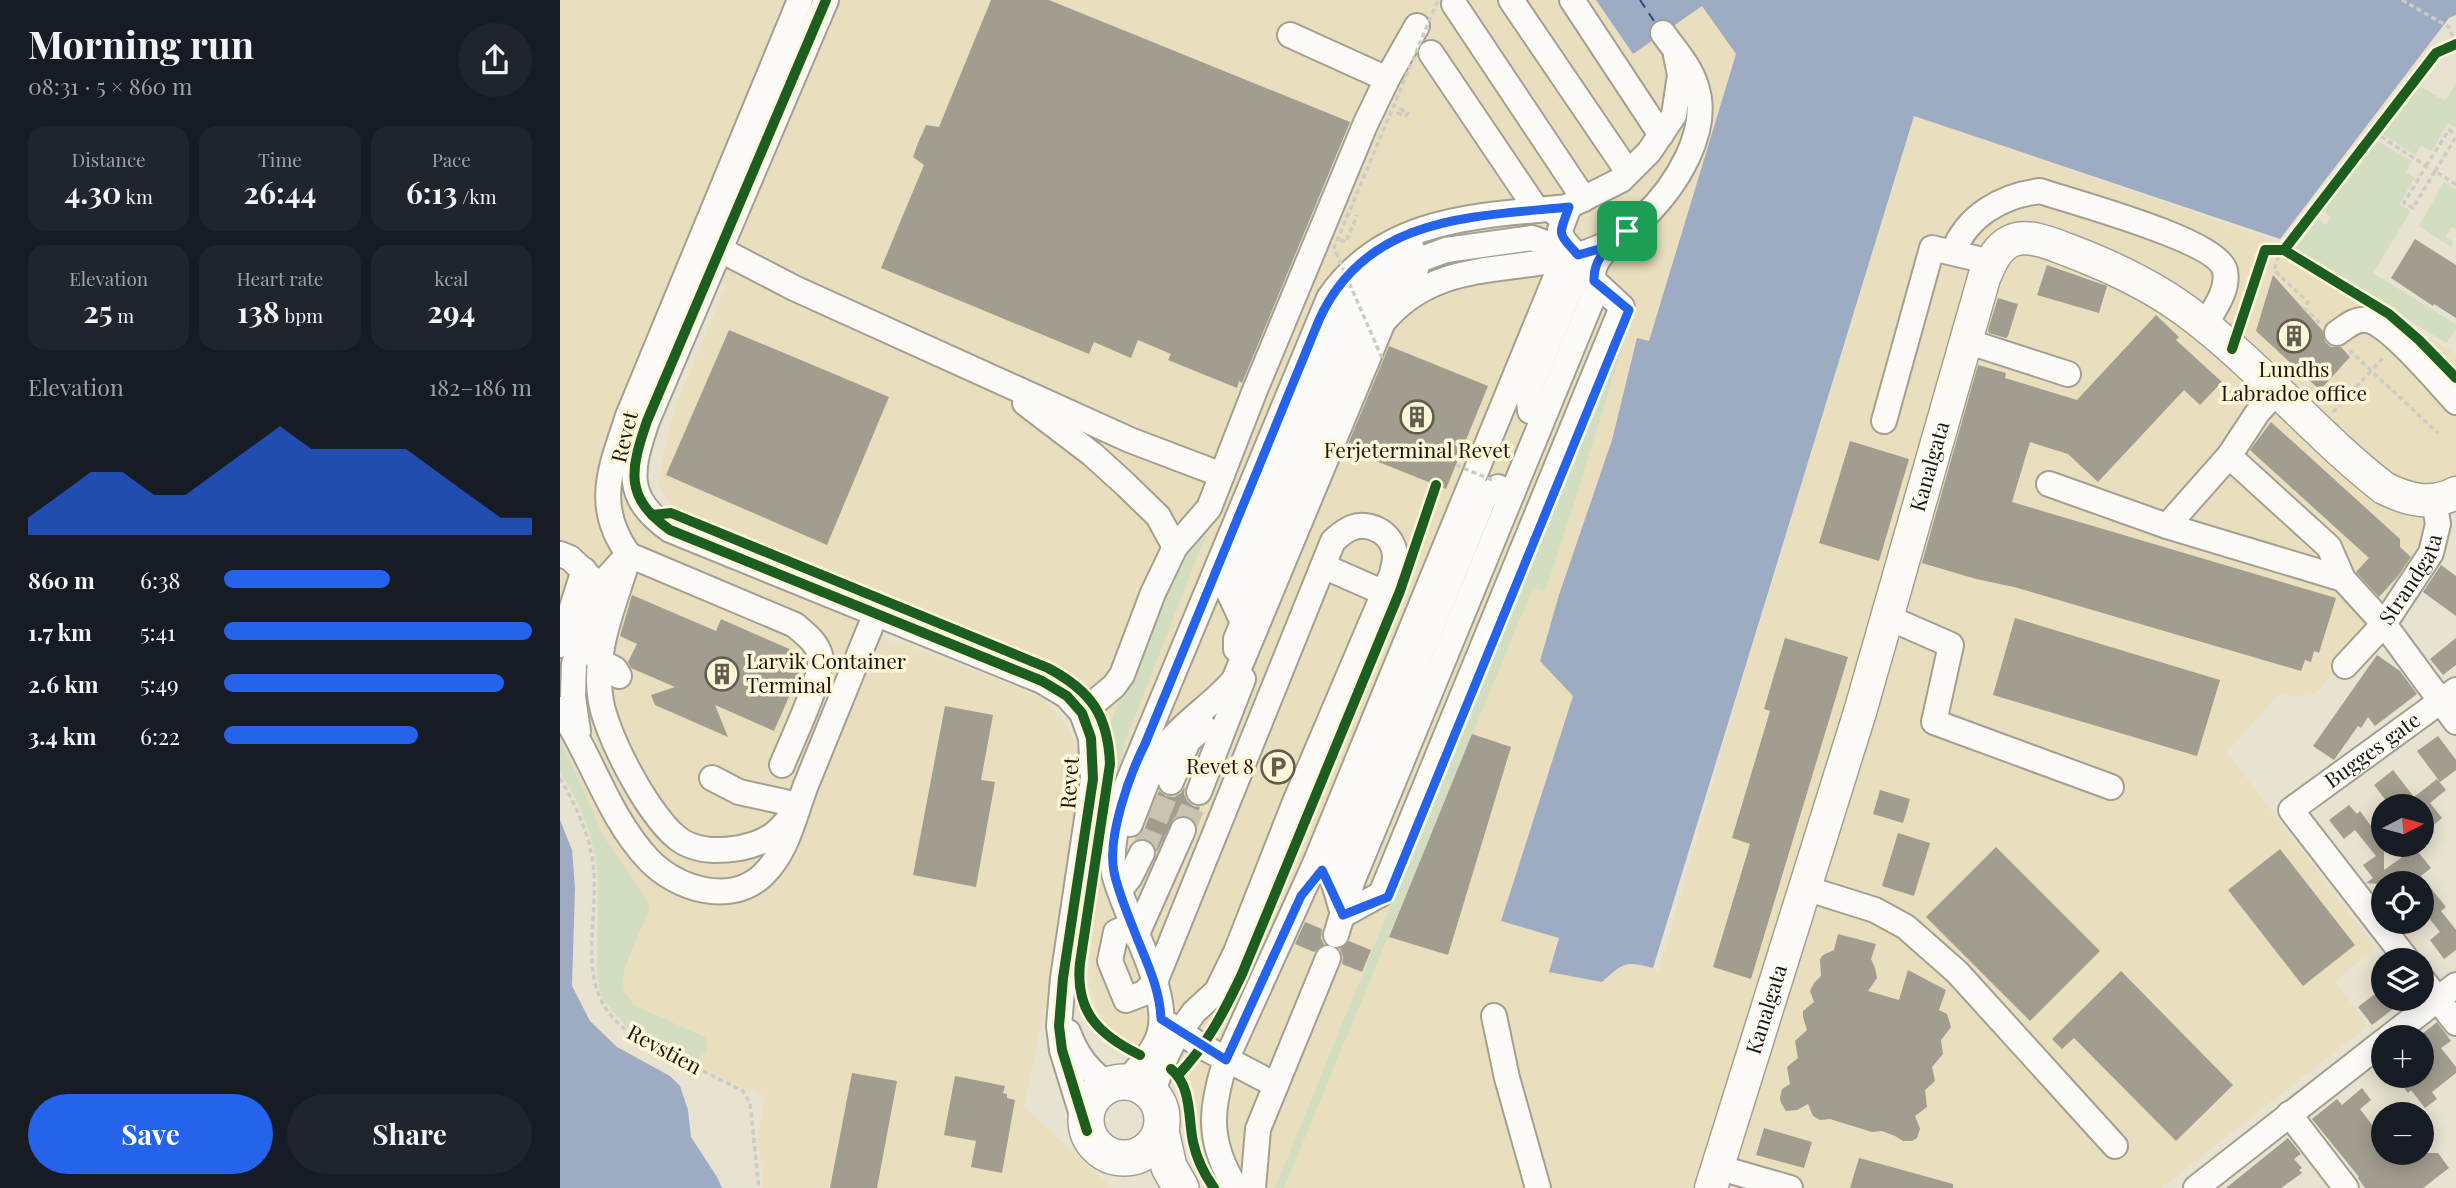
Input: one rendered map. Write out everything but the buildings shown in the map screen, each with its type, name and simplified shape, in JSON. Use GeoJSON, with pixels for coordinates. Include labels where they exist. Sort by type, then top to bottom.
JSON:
{"type":"FeatureCollection","features":[{"type":"Feature","properties":{"kind":"highway"},"geometry":{"type":"LineString","coordinates":[[1156,1188],[1132,1165],[1102,1152],[1093,1142],[1087,1131],[1086,1117],[1089,1104],[1098,1091],[1130,1087],[1162,1113],[1161,1131],[1169,1167],[1181,1188]]}},
{"type":"Feature","properties":{"kind":"highway"},"geometry":{"type":"LineString","coordinates":[[1114,1157],[1129,1158],[1142,1154],[1155,1144],[1161,1131]]}},
{"type":"Feature","properties":{"kind":"main road","name":"Kanalgata"},"geometry":{"type":"LineString","coordinates":[[1714,1177],[1860,712],[1984,278],[1995,254],[2013,240],[2027,238],[2055,245],[2110,266],[2151,288],[2205,326],[2384,488],[2417,502],[2445,497]]}},
{"type":"Feature","properties":{"kind":"street"},"geometry":{"type":"LineString","coordinates":[[782,765],[813,689],[821,659],[815,643],[795,625],[629,555],[616,538],[609,517],[607,490],[613,461],[628,416],[800,0]]}},
{"type":"Feature","properties":{"kind":"street","name":"Revet"},"geometry":{"type":"LineString","coordinates":[[826,0],[646,421],[635,465],[635,483],[645,510],[670,530],[1042,681],[1067,696],[1082,713],[1091,738],[1093,779],[1061,993],[1059,1026],[1062,1050],[1087,1131]]}},
{"type":"Feature","properties":{"kind":"street"},"geometry":{"type":"LineString","coordinates":[[1511,0],[1628,172]]}},
{"type":"Feature","properties":{"kind":"street"},"geometry":{"type":"LineString","coordinates":[[1572,0],[1661,135]]}},
{"type":"Feature","properties":{"kind":"street"},"geometry":{"type":"LineString","coordinates":[[1446,2],[1576,203]]}},
{"type":"Feature","properties":{"kind":"street"},"geometry":{"type":"LineString","coordinates":[[1082,713],[1114,686],[1122,675],[1153,593],[1175,547],[1209,508],[1365,125],[1417,26]]}},
{"type":"Feature","properties":{"kind":"street"},"geometry":{"type":"LineString","coordinates":[[1120,890],[1123,844],[1148,779],[1166,747],[1207,721],[1216,700],[1234,680],[1383,322],[1416,292],[1541,238],[1576,203],[1620,180],[1649,152],[1674,115],[1680,75],[1676,54],[1663,33],[1695,83],[1699,99],[1695,139],[1667,190],[1643,218],[1601,254],[1593,270],[1594,295],[1352,882],[1336,936],[1258,1129],[1253,1188]]}},
{"type":"Feature","properties":{"kind":"street"},"geometry":{"type":"LineString","coordinates":[[1290,34],[1387,79]]}},
{"type":"Feature","properties":{"kind":"street"},"geometry":{"type":"LineString","coordinates":[[1431,53],[1541,238]]}},
{"type":"Feature","properties":{"kind":"street"},"geometry":{"type":"LineString","coordinates":[[1953,253],[1959,236],[1985,209],[2018,194],[2040,191],[2181,237],[2213,255],[2225,268],[2225,286],[2205,326]]}},
{"type":"Feature","properties":{"kind":"street"},"geometry":{"type":"LineString","coordinates":[[1336,936],[1388,897],[1629,310],[1594,281],[1578,255],[1563,240],[1560,230],[1576,203]]}},
{"type":"Feature","properties":{"kind":"street"},"geometry":{"type":"LineString","coordinates":[[1276,1085],[1226,1060],[1171,1025],[1160,1002],[1114,871],[1113,856],[1131,772],[1145,744],[1329,298],[1338,284],[1371,254],[1404,236],[1443,222],[1541,238],[1578,255]]}},
{"type":"Feature","properties":{"kind":"street"},"geometry":{"type":"LineString","coordinates":[[1578,255],[1541,238],[1457,234],[1421,245],[1393,259],[1351,298],[1335,329],[1236,613],[1223,678],[1207,721],[1185,780],[1188,740],[1207,721],[1389,327],[1420,299],[1444,287],[1536,272],[1599,249],[1627,231]]}},
{"type":"Feature","properties":{"kind":"street"},"geometry":{"type":"LineString","coordinates":[[1236,613],[1372,314],[1408,281],[1437,267],[1541,238]]}},
{"type":"Feature","properties":{"kind":"street"},"geometry":{"type":"LineString","coordinates":[[1884,421],[1933,248],[1991,262]]}},
{"type":"Feature","properties":{"kind":"street"},"geometry":{"type":"LineString","coordinates":[[721,250],[783,283],[1130,440],[1222,475]]}},
{"type":"Feature","properties":{"kind":"street"},"geometry":{"type":"LineString","coordinates":[[1236,1188],[1223,1168],[1215,1138],[1215,1093],[1226,1060],[1301,896],[1555,279],[1594,281]]}},
{"type":"Feature","properties":{"kind":"street"},"geometry":{"type":"LineString","coordinates":[[1301,896],[1322,870],[1524,402],[1580,289],[1594,281]]}},
{"type":"Feature","properties":{"kind":"street"},"geometry":{"type":"LineString","coordinates":[[2337,333],[2351,323],[2365,319],[2381,326],[2456,402]]}},
{"type":"Feature","properties":{"kind":"street"},"geometry":{"type":"LineString","coordinates":[[1966,341],[2068,374]]}},
{"type":"Feature","properties":{"kind":"street"},"geometry":{"type":"LineString","coordinates":[[932,349],[1017,397],[1092,454],[1158,516],[1175,547]]}},
{"type":"Feature","properties":{"kind":"street"},"geometry":{"type":"LineString","coordinates":[[2167,526],[2229,456],[2258,412],[2277,391]]}},
{"type":"Feature","properties":{"kind":"street"},"geometry":{"type":"LineString","coordinates":[[2229,456],[2329,547],[2343,579],[2448,696],[2456,722]]}},
{"type":"Feature","properties":{"kind":"street"},"geometry":{"type":"LineString","coordinates":[[2049,484],[2167,526],[2343,579]]}},
{"type":"Feature","properties":{"kind":"street"},"geometry":{"type":"LineString","coordinates":[[1336,936],[1338,876],[1489,486]]}},
{"type":"Feature","properties":{"kind":"street","name":"Strandgata"},"geometry":{"type":"LineString","coordinates":[[2345,666],[2384,624],[2431,553],[2445,497]]}},
{"type":"Feature","properties":{"kind":"street"},"geometry":{"type":"LineString","coordinates":[[1130,1087],[1156,1083],[1171,1025],[1194,1012],[1217,991],[1236,952],[1382,592],[1392,574],[1395,557],[1392,544],[1382,531],[1354,526],[1333,541],[1155,982],[1144,993],[1126,1000],[1110,961],[1116,932],[1134,930]]}},
{"type":"Feature","properties":{"kind":"street"},"geometry":{"type":"LineString","coordinates":[[560,554],[570,558],[584,570],[608,596]]}},
{"type":"Feature","properties":{"kind":"street"},"geometry":{"type":"LineString","coordinates":[[629,555],[605,580],[608,596],[599,660],[600,697],[606,720],[644,799],[663,825],[681,841],[700,849],[717,851],[752,845],[769,838],[785,826],[798,806]]}},
{"type":"Feature","properties":{"kind":"street"},"geometry":{"type":"LineString","coordinates":[[1323,566],[1382,592]]}},
{"type":"Feature","properties":{"kind":"street"},"geometry":{"type":"LineString","coordinates":[[560,645],[584,570]]}},
{"type":"Feature","properties":{"kind":"street"},"geometry":{"type":"LineString","coordinates":[[581,748],[573,698],[574,664],[608,596]]}},
{"type":"Feature","properties":{"kind":"street"},"geometry":{"type":"LineString","coordinates":[[560,709],[628,836],[660,870],[690,887],[710,891],[746,886],[762,876],[787,841],[798,806],[876,613]]}},
{"type":"Feature","properties":{"kind":"street"},"geometry":{"type":"LineString","coordinates":[[1887,617],[1951,645],[1934,722],[2110,787]]}},
{"type":"Feature","properties":{"kind":"street"},"geometry":{"type":"LineString","coordinates":[[599,660],[615,669],[619,676]]}},
{"type":"Feature","properties":{"kind":"street","name":"Bugges gate"},"geometry":{"type":"LineString","coordinates":[[2398,948],[2291,810],[2448,696]]}},
{"type":"Feature","properties":{"kind":"street"},"geometry":{"type":"LineString","coordinates":[[712,778],[739,792],[798,806]]}},
{"type":"Feature","properties":{"kind":"street"},"geometry":{"type":"LineString","coordinates":[[1134,930],[1183,830]]}},
{"type":"Feature","properties":{"kind":"street"},"geometry":{"type":"LineString","coordinates":[[1120,890],[1142,853]]}},
{"type":"Feature","properties":{"kind":"street"},"geometry":{"type":"LineString","coordinates":[[1322,870],[1336,936]]}},
{"type":"Feature","properties":{"kind":"street"},"geometry":{"type":"LineString","coordinates":[[1805,888],[1875,910],[1906,927],[1956,972],[2115,1146]]}},
{"type":"Feature","properties":{"kind":"street"},"geometry":{"type":"LineString","coordinates":[[2405,1025],[2447,992],[2456,1023]]}},
{"type":"Feature","properties":{"kind":"street","name":"Revet"},"geometry":{"type":"LineString","coordinates":[[1061,993],[1064,1020],[1074,1047],[1084,1063],[1100,1079],[1130,1087]]}},
{"type":"Feature","properties":{"kind":"street"},"geometry":{"type":"LineString","coordinates":[[1494,1016],[1507,1078],[1538,1188]]}},
{"type":"Feature","properties":{"kind":"street"},"geometry":{"type":"LineString","coordinates":[[2196,1188],[2371,1051]]}},
{"type":"Feature","properties":{"kind":"street"},"geometry":{"type":"LineString","coordinates":[[2289,1114],[2346,1188]]}},
{"type":"Feature","properties":{"kind":"street"},"geometry":{"type":"LineString","coordinates":[[1714,1177],[1790,1188]]}},
{"type":"Feature","properties":{"kind":"path"},"geometry":{"type":"LineString","coordinates":[[2402,0],[2449,27],[2452,46]]}},
{"type":"Feature","properties":{"kind":"path"},"geometry":{"type":"LineString","coordinates":[[1382,358],[1334,248],[1446,2]]}},
{"type":"Feature","properties":{"kind":"path"},"geometry":{"type":"LineString","coordinates":[[1400,109],[1408,113],[1406,116],[1398,113],[1400,109],[1408,113]]}},
{"type":"Feature","properties":{"kind":"path"},"geometry":{"type":"LineString","coordinates":[[2366,142],[2382,122]]}},
{"type":"Feature","properties":{"kind":"path"},"geometry":{"type":"LineString","coordinates":[[2449,130],[2456,135],[2413,208],[2404,203],[2426,166],[2449,130]]}},
{"type":"Feature","properties":{"kind":"path"},"geometry":{"type":"LineString","coordinates":[[2374,132],[2426,166]]}},
{"type":"Feature","properties":{"kind":"path"},"geometry":{"type":"LineString","coordinates":[[2435,171],[2455,184],[2456,182]]}},
{"type":"Feature","properties":{"kind":"path"},"geometry":{"type":"LineString","coordinates":[[1338,239],[1346,242],[1357,215]]}},
{"type":"Feature","properties":{"kind":"path"},"geometry":{"type":"LineString","coordinates":[[2265,250],[2288,250]]}},
{"type":"Feature","properties":{"kind":"path"},"geometry":{"type":"LineString","coordinates":[[2277,261],[2279,254],[2288,250]]}},
{"type":"Feature","properties":{"kind":"path"},"geometry":{"type":"LineString","coordinates":[[2330,416],[2398,342]]}},
{"type":"Feature","properties":{"kind":"path"},"geometry":{"type":"LineString","coordinates":[[1456,465],[1489,486]]}},
{"type":"Feature","properties":{"kind":"shaded area"},"geometry":{"type":"Polygon","coordinates":[[[560,0],[1596,0],[1633,54],[1702,6],[1736,54],[1649,341],[1637,338],[1612,440],[1559,595],[1540,660],[1573,695],[1501,921],[1559,938],[1550,972],[1602,982],[1630,962],[1658,972],[1739,690],[1914,116],[2262,236],[2456,354],[2456,491],[2414,560],[2331,676],[2315,694],[2297,697],[2279,694],[2227,752],[2375,948],[2371,948],[2371,951],[2335,981],[2368,1026],[2161,1188],[1730,1188],[1752,1113],[1727,1076],[1692,1188],[1225,1188],[1208,1161],[1202,1142],[1196,1098],[1189,1077],[1178,1066],[1132,1045],[1110,1029],[1100,1017],[1088,978],[1102,846],[1116,765],[1113,734],[1106,712],[1093,692],[1082,679],[1072,673],[684,512],[670,504],[658,484],[677,402],[726,285],[703,275],[630,502],[645,526],[668,538],[839,609],[881,630],[888,638],[887,645],[901,643],[1017,687],[1042,699],[1061,717],[1073,738],[1080,762],[1081,783],[1046,1004],[1024,1107],[1112,1188],[763,1188],[758,1136],[765,1096],[731,1082],[695,1062],[703,1057],[705,1037],[634,1005],[624,992],[623,977],[649,910],[649,903],[604,837],[560,738],[560,0]]]}},
{"type":"Feature","properties":{"kind":"green space"},"geometry":{"type":"Polygon","coordinates":[[[2456,83],[2456,128],[2448,123],[2432,151],[2421,145],[2415,155],[2382,134],[2418,85],[2445,101],[2456,83]]]}},
{"type":"Feature","properties":{"kind":"green space"},"geometry":{"type":"Polygon","coordinates":[[[2376,140],[2412,161],[2406,172],[2415,178],[2399,204],[2411,211],[2373,273],[2456,324],[2456,329],[2446,343],[2293,248],[2317,218],[2325,225],[2331,217],[2323,210],[2376,140]]]}},
{"type":"Feature","properties":{"kind":"green space"},"geometry":{"type":"Polygon","coordinates":[[[2444,182],[2456,189],[2456,229],[2451,227],[2446,237],[2454,242],[2451,247],[2419,226],[2444,182]]]}},
{"type":"Feature","properties":{"kind":"green space"},"geometry":{"type":"Polygon","coordinates":[[[1624,335],[1626,337],[1545,591],[1533,588],[1284,1188],[1275,1188],[1624,335]]]}},
{"type":"Feature","properties":{"kind":"green space"},"geometry":{"type":"Polygon","coordinates":[[[1212,519],[1123,747],[1122,768],[1102,846],[1116,765],[1110,727],[1116,707],[1186,549],[1212,519]]]}},
{"type":"Feature","properties":{"kind":"green space"},"geometry":{"type":"Polygon","coordinates":[[[560,738],[604,837],[649,903],[649,910],[626,966],[623,977],[624,992],[634,1005],[705,1037],[708,1050],[695,1062],[628,1028],[603,1000],[597,978],[598,876],[595,856],[577,802],[560,771],[560,738]]]}},
{"type":"Feature","properties":{"kind":"water"},"geometry":{"type":"Polygon","coordinates":[[[1596,0],[2456,0],[2456,15],[2449,18],[2280,239],[1914,116],[1653,968],[1636,964],[1625,965],[1602,982],[1549,972],[1559,938],[1501,921],[1573,696],[1540,661],[1559,595],[1612,440],[1637,338],[1649,341],[1736,54],[1702,6],[1633,54],[1596,0]]]}},
{"type":"Feature","properties":{"kind":"water"},"geometry":{"type":"Polygon","coordinates":[[[560,820],[572,850],[575,888],[572,986],[590,1021],[617,1047],[670,1076],[680,1086],[688,1110],[691,1137],[722,1188],[560,1188],[560,820]]]}},
{"type":"Feature","properties":{"kind":"ferry route"},"geometry":{"type":"LineString","coordinates":[[1640,0],[1656,24]]}},
{"type":"Feature","properties":{"kind":"tunnel"},"geometry":{"type":"LineString","coordinates":[[1142,853],[1171,782]]}},
{"type":"Feature","properties":{"kind":"tunnel"},"geometry":{"type":"LineString","coordinates":[[1183,830],[1199,792]]}},
{"type":"Feature","properties":{"kind":"cycle path"},"geometry":{"type":"LineString","coordinates":[[826,0],[647,421],[637,454],[635,482],[645,506],[670,530],[1042,681],[1067,696],[1082,713],[1091,738],[1093,779],[1063,978],[1059,1026],[1062,1050],[1087,1131]]}},
{"type":"Feature","properties":{"kind":"cycle path"},"geometry":{"type":"LineString","coordinates":[[2232,349],[2265,250],[2284,250],[2436,53],[2456,44]]}},
{"type":"Feature","properties":{"kind":"cycle path"},"geometry":{"type":"LineString","coordinates":[[2284,250],[2389,314],[2456,378]]}},
{"type":"Feature","properties":{"kind":"cycle path"},"geometry":{"type":"LineString","coordinates":[[1178,1075],[1214,1028],[1242,974],[1400,591],[1436,485]]}},
{"type":"Feature","properties":{"kind":"cycle path"},"geometry":{"type":"LineString","coordinates":[[652,515],[671,513],[1048,668],[1076,686],[1086,696],[1101,718],[1106,732],[1110,764],[1079,980],[1086,1008],[1093,1020],[1113,1039],[1140,1055]]}},
{"type":"Feature","properties":{"kind":"cycle path"},"geometry":{"type":"LineString","coordinates":[[1171,1069],[1183,1084],[1195,1149],[1201,1167],[1214,1188]]}},
{"type":"Feature","properties":{"kind":"place","name":"Lundhs Labradoe office"},"geometry":{"type":"Point","coordinates":[2294,336]}},
{"type":"Feature","properties":{"kind":"place","name":"Ferjeterminal Revet"},"geometry":{"type":"Point","coordinates":[1417,417]}},
{"type":"Feature","properties":{"kind":"place","name":"Larvik Container Terminal"},"geometry":{"type":"Point","coordinates":[722,674]}},
{"type":"Feature","properties":{"kind":"place","name":"Revet 8"},"geometry":{"type":"Point","coordinates":[1278,767]}},
{"type":"Feature","properties":{"kind":"route"},"geometry":{"type":"LineString","coordinates":[[1569,207],[1560,230],[1563,240],[1578,255],[1599,249],[1627,231],[1601,254],[1593,270],[1594,281],[1629,310],[1388,897],[1343,915],[1322,870],[1301,896],[1226,1060],[1161,1019],[1155,982],[1123,902],[1114,871],[1113,856],[1131,772],[1145,744],[1329,298],[1338,284],[1357,266],[1386,244],[1421,228],[1443,222],[1569,207]]}}]}
